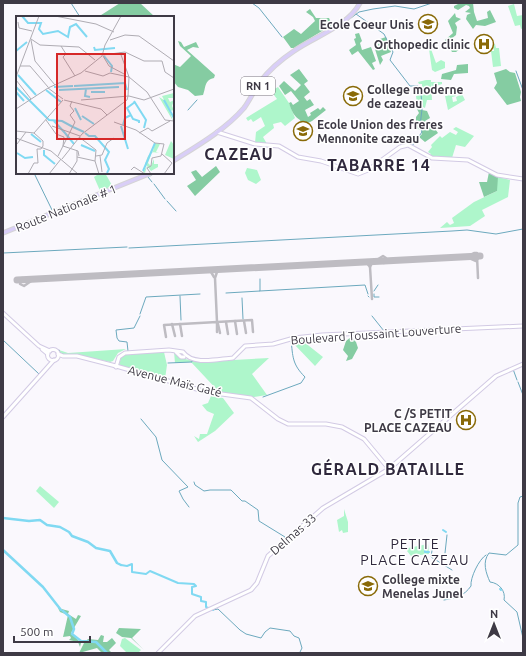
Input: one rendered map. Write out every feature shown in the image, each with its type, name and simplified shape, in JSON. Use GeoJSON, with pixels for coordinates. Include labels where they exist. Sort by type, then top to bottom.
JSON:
{"type":"FeatureCollection","features":[{"type":"Feature","properties":{"kind":"main road","name":"RN 1"},"geometry":{"type":"LineString","coordinates":[[174,160],[217,132],[242,110],[265,76],[287,56],[351,16],[360,3]]}},
{"type":"Feature","properties":{"kind":"main road"},"geometry":{"type":"LineString","coordinates":[[217,132],[255,144],[279,146],[298,157],[321,161],[356,174],[368,170],[400,147],[408,145],[432,158],[468,160],[497,175],[523,179]]}},
{"type":"Feature","properties":{"kind":"main road","name":"Route Nationale # 1"},"geometry":{"type":"LineString","coordinates":[[3,233],[149,174]]}},
{"type":"Feature","properties":{"kind":"main road"},"geometry":{"type":"LineString","coordinates":[[3,314],[41,347],[49,352]]}},
{"type":"Feature","properties":{"kind":"main road","name":"Boulevard Toussaint Louverture"},"geometry":{"type":"LineString","coordinates":[[118,359],[120,355],[125,353],[176,351],[180,353],[180,357],[186,356],[200,360],[232,358],[245,346],[273,344],[296,337],[409,330],[523,326]]}},
{"type":"Feature","properties":{"kind":"main road"},"geometry":{"type":"LineString","coordinates":[[3,415],[54,360],[58,358],[58,354],[55,350],[49,352]]}},
{"type":"Feature","properties":{"kind":"main road"},"geometry":{"type":"LineString","coordinates":[[3,415],[45,369],[49,359],[49,352]]}},
{"type":"Feature","properties":{"kind":"main road","name":"Avenue Maïs Gaté"},"geometry":{"type":"LineString","coordinates":[[58,354],[109,364],[116,367]]}},
{"type":"Feature","properties":{"kind":"main road","name":"Avenue Maïs Gaté"},"geometry":{"type":"LineString","coordinates":[[58,358],[76,357],[207,392],[252,398],[283,422],[326,424],[342,427],[364,439],[388,469]]}},
{"type":"Feature","properties":{"kind":"main road"},"geometry":{"type":"LineString","coordinates":[[49,359],[54,360]]}},
{"type":"Feature","properties":{"kind":"main road"},"geometry":{"type":"LineString","coordinates":[[109,364],[114,364],[118,359]]}},
{"type":"Feature","properties":{"kind":"main road"},"geometry":{"type":"LineString","coordinates":[[116,367],[118,359]]}},
{"type":"Feature","properties":{"kind":"main road","name":"Delmas 33"},"geometry":{"type":"LineString","coordinates":[[158,653],[195,616],[211,610],[251,590],[257,583],[268,556],[323,508],[388,469],[492,377],[523,364]]}},
{"type":"Feature","properties":{"kind":"green space"},"geometry":{"type":"Polygon","coordinates":[[[120,3],[140,3],[154,16],[100,16],[120,3]]]}},
{"type":"Feature","properties":{"kind":"green space"},"geometry":{"type":"Polygon","coordinates":[[[460,3],[473,3],[477,21],[488,18],[487,12],[490,10],[496,22],[485,26],[476,25],[473,29],[466,19],[467,15],[471,13],[465,12],[470,8],[469,6],[466,5],[458,10],[454,8],[454,6],[460,3]]]}},
{"type":"Feature","properties":{"kind":"green space"},"geometry":{"type":"Polygon","coordinates":[[[514,4],[517,16],[523,15],[523,28],[521,29],[520,25],[515,26],[508,6],[514,4]]]}},
{"type":"Feature","properties":{"kind":"green space"},"geometry":{"type":"Polygon","coordinates":[[[310,9],[316,18],[329,18],[332,25],[294,48],[291,48],[283,37],[294,29],[301,34],[315,21],[313,17],[306,12],[310,9]]]}},
{"type":"Feature","properties":{"kind":"green space"},"geometry":{"type":"Polygon","coordinates":[[[455,13],[456,17],[461,19],[455,23],[457,27],[456,35],[451,39],[453,42],[456,41],[460,49],[456,52],[452,52],[445,40],[453,33],[448,21],[455,13]]]}},
{"type":"Feature","properties":{"kind":"green space"},"geometry":{"type":"Polygon","coordinates":[[[359,33],[362,41],[360,43],[362,50],[371,47],[376,61],[372,63],[375,69],[373,70],[358,51],[352,55],[349,50],[356,45],[354,39],[356,38],[355,34],[359,33]]]}},
{"type":"Feature","properties":{"kind":"green space"},"geometry":{"type":"Polygon","coordinates":[[[386,37],[391,52],[381,56],[383,60],[380,65],[375,49],[379,47],[378,44],[381,43],[380,39],[386,37]]]}},
{"type":"Feature","properties":{"kind":"green space"},"geometry":{"type":"Polygon","coordinates":[[[178,41],[181,42],[184,47],[196,42],[199,48],[193,47],[187,50],[215,75],[214,78],[207,82],[203,95],[195,96],[188,90],[178,87],[174,82],[174,64],[180,67],[191,56],[180,46],[178,41]]]}},
{"type":"Feature","properties":{"kind":"green space"},"geometry":{"type":"Polygon","coordinates":[[[495,44],[496,48],[499,48],[501,66],[493,67],[491,51],[494,51],[493,45],[495,44]]]}},
{"type":"Feature","properties":{"kind":"green space"},"geometry":{"type":"Polygon","coordinates":[[[489,45],[491,51],[487,52],[486,46],[489,45]]]}},
{"type":"Feature","properties":{"kind":"green space"},"geometry":{"type":"Polygon","coordinates":[[[429,49],[431,49],[436,63],[441,60],[445,62],[445,68],[435,72],[432,70],[429,49]]]}},
{"type":"Feature","properties":{"kind":"green space"},"geometry":{"type":"Polygon","coordinates":[[[468,64],[468,73],[454,74],[451,80],[441,79],[442,74],[456,70],[457,65],[468,64]]]}},
{"type":"Feature","properties":{"kind":"green space"},"geometry":{"type":"Polygon","coordinates":[[[299,69],[308,81],[304,84],[310,92],[304,97],[307,101],[310,99],[314,105],[305,110],[308,117],[311,115],[310,113],[318,108],[320,110],[323,107],[326,110],[312,121],[302,126],[300,120],[293,113],[289,103],[291,102],[293,105],[299,101],[291,91],[285,95],[279,86],[284,81],[295,91],[301,85],[290,75],[299,69]]]}},
{"type":"Feature","properties":{"kind":"green space"},"geometry":{"type":"Polygon","coordinates":[[[506,69],[515,73],[521,92],[521,101],[507,105],[494,88],[497,83],[494,73],[506,69]]]}},
{"type":"Feature","properties":{"kind":"green space"},"geometry":{"type":"Polygon","coordinates":[[[431,80],[431,82],[442,82],[442,84],[432,87],[431,83],[432,100],[427,100],[425,108],[417,104],[416,96],[419,95],[419,90],[427,92],[427,90],[422,90],[422,84],[419,84],[418,82],[431,80]]]}},
{"type":"Feature","properties":{"kind":"green space"},"geometry":{"type":"Polygon","coordinates":[[[278,87],[289,103],[295,118],[285,126],[281,122],[273,124],[274,128],[263,137],[267,144],[255,143],[256,132],[265,126],[261,117],[253,122],[251,119],[248,121],[246,118],[277,99],[271,91],[278,87]]]}},
{"type":"Feature","properties":{"kind":"green space"},"geometry":{"type":"Polygon","coordinates":[[[455,91],[456,96],[452,97],[453,102],[457,101],[456,97],[462,94],[465,100],[448,110],[445,96],[451,95],[450,93],[455,91]]]}},
{"type":"Feature","properties":{"kind":"green space"},"geometry":{"type":"Polygon","coordinates":[[[417,109],[427,111],[430,118],[425,121],[430,128],[433,126],[438,133],[425,142],[419,137],[422,134],[421,130],[416,128],[416,117],[419,113],[417,109]]]}},
{"type":"Feature","properties":{"kind":"green space"},"geometry":{"type":"Polygon","coordinates":[[[456,127],[474,136],[465,147],[456,145],[452,158],[429,156],[431,154],[428,152],[432,147],[431,145],[440,136],[442,138],[450,132],[456,135],[458,132],[453,129],[456,127]]]}},
{"type":"Feature","properties":{"kind":"green space"},"geometry":{"type":"Polygon","coordinates":[[[216,166],[220,172],[195,196],[187,186],[196,180],[191,172],[196,170],[202,177],[216,166]]]}},
{"type":"Feature","properties":{"kind":"green space"},"geometry":{"type":"Polygon","coordinates":[[[247,168],[257,170],[261,180],[256,184],[248,180],[245,173],[247,168]]]}},
{"type":"Feature","properties":{"kind":"green space"},"geometry":{"type":"Polygon","coordinates":[[[489,172],[498,177],[497,191],[484,197],[479,182],[487,182],[489,172]]]}},
{"type":"Feature","properties":{"kind":"green space"},"geometry":{"type":"Polygon","coordinates":[[[98,174],[106,174],[113,187],[101,193],[94,177],[98,174]]]}},
{"type":"Feature","properties":{"kind":"green space"},"geometry":{"type":"Polygon","coordinates":[[[498,177],[510,180],[508,197],[482,210],[485,216],[470,226],[440,228],[447,222],[450,225],[454,223],[452,218],[474,202],[497,191],[496,185],[498,177]]]}},
{"type":"Feature","properties":{"kind":"green space"},"geometry":{"type":"Polygon","coordinates":[[[351,337],[356,342],[358,348],[352,359],[346,361],[348,356],[343,350],[346,341],[351,337]]]}},
{"type":"Feature","properties":{"kind":"green space"},"geometry":{"type":"Polygon","coordinates":[[[309,338],[304,342],[323,357],[315,366],[293,343],[297,339],[309,338]]]}},
{"type":"Feature","properties":{"kind":"green space"},"geometry":{"type":"Polygon","coordinates":[[[126,349],[118,353],[113,361],[110,362],[83,356],[62,354],[59,352],[59,350],[68,353],[126,349]]]}},
{"type":"Feature","properties":{"kind":"green space"},"geometry":{"type":"Polygon","coordinates":[[[164,352],[167,365],[165,379],[119,365],[121,357],[124,355],[164,352]]]}},
{"type":"Feature","properties":{"kind":"green space"},"geometry":{"type":"Polygon","coordinates":[[[174,352],[181,358],[198,362],[269,358],[252,374],[267,395],[254,397],[220,393],[191,362],[175,363],[174,352]]]}},
{"type":"Feature","properties":{"kind":"green space"},"geometry":{"type":"Polygon","coordinates":[[[211,396],[223,398],[234,413],[215,431],[198,442],[194,436],[199,439],[200,434],[207,434],[214,414],[207,411],[202,405],[208,403],[211,396]]]}},
{"type":"Feature","properties":{"kind":"green space"},"geometry":{"type":"Polygon","coordinates":[[[40,486],[59,502],[54,508],[36,491],[40,486]]]}},
{"type":"Feature","properties":{"kind":"green space"},"geometry":{"type":"Polygon","coordinates":[[[344,509],[348,522],[348,532],[343,533],[342,530],[339,532],[337,520],[344,516],[344,509]]]}},
{"type":"Feature","properties":{"kind":"green space"},"geometry":{"type":"Polygon","coordinates":[[[428,544],[429,554],[411,556],[407,551],[408,548],[428,544]]]}},
{"type":"Feature","properties":{"kind":"green space"},"geometry":{"type":"Polygon","coordinates":[[[58,608],[69,611],[68,614],[76,619],[78,615],[81,616],[71,633],[81,643],[80,647],[78,642],[69,640],[71,638],[70,636],[63,637],[68,615],[60,612],[58,608]]]}},
{"type":"Feature","properties":{"kind":"green space"},"geometry":{"type":"Polygon","coordinates":[[[119,628],[141,629],[132,638],[144,650],[131,638],[122,637],[116,633],[119,628]]]}},
{"type":"Feature","properties":{"kind":"green space"},"geometry":{"type":"Polygon","coordinates":[[[101,635],[104,636],[103,642],[107,642],[112,638],[116,643],[109,650],[112,653],[102,653],[97,648],[79,653],[84,643],[88,639],[98,640],[101,635]]]}},
{"type":"Feature","properties":{"kind":"green space"},"geometry":{"type":"Polygon","coordinates":[[[125,638],[141,650],[138,653],[127,653],[120,646],[122,639],[125,638]]]}},
{"type":"Feature","properties":{"kind":"waterway"},"geometry":{"type":"LineString","coordinates":[[71,3],[79,16]]}},
{"type":"Feature","properties":{"kind":"waterway"},"geometry":{"type":"LineString","coordinates":[[252,3],[259,8],[282,37]]}},
{"type":"Feature","properties":{"kind":"waterway"},"geometry":{"type":"LineString","coordinates":[[351,18],[359,12],[373,9],[395,6],[414,9],[432,3]]}},
{"type":"Feature","properties":{"kind":"waterway"},"geometry":{"type":"LineString","coordinates":[[356,14],[384,34],[393,52],[390,60],[410,86],[418,86],[419,92],[421,92],[422,109],[420,126],[422,132],[412,146]]}},
{"type":"Feature","properties":{"kind":"waterway"},"geometry":{"type":"LineString","coordinates":[[516,71],[523,90]]}},
{"type":"Feature","properties":{"kind":"waterway"},"geometry":{"type":"LineString","coordinates":[[188,110],[197,100]]}},
{"type":"Feature","properties":{"kind":"waterway"},"geometry":{"type":"LineString","coordinates":[[34,174],[53,212]]}},
{"type":"Feature","properties":{"kind":"waterway"},"geometry":{"type":"LineString","coordinates":[[148,177],[152,182]]}},
{"type":"Feature","properties":{"kind":"waterway"},"geometry":{"type":"LineString","coordinates":[[154,184],[165,199]]}},
{"type":"Feature","properties":{"kind":"waterway"},"geometry":{"type":"LineString","coordinates":[[167,201],[176,211]]}},
{"type":"Feature","properties":{"kind":"waterway"},"geometry":{"type":"LineString","coordinates":[[129,248],[467,230],[496,234],[523,229]]}},
{"type":"Feature","properties":{"kind":"waterway"},"geometry":{"type":"LineString","coordinates":[[3,253],[127,247]]}},
{"type":"Feature","properties":{"kind":"waterway"},"geometry":{"type":"LineString","coordinates":[[226,293],[260,291],[260,279]]}},
{"type":"Feature","properties":{"kind":"waterway"},"geometry":{"type":"LineString","coordinates":[[260,291],[365,285],[368,294]]}},
{"type":"Feature","properties":{"kind":"waterway"},"geometry":{"type":"LineString","coordinates":[[374,291],[378,285]]}},
{"type":"Feature","properties":{"kind":"waterway"},"geometry":{"type":"LineString","coordinates":[[140,314],[146,297],[200,294]]}},
{"type":"Feature","properties":{"kind":"waterway"},"geometry":{"type":"LineString","coordinates":[[374,294],[374,297],[379,297]]}},
{"type":"Feature","properties":{"kind":"waterway"},"geometry":{"type":"LineString","coordinates":[[180,296],[181,320]]}},
{"type":"Feature","properties":{"kind":"waterway"},"geometry":{"type":"LineString","coordinates":[[242,298],[243,319]]}},
{"type":"Feature","properties":{"kind":"waterway"},"geometry":{"type":"LineString","coordinates":[[128,351],[127,342],[119,341],[116,330],[134,328],[140,316]]}},
{"type":"Feature","properties":{"kind":"waterway"},"geometry":{"type":"LineString","coordinates":[[372,316],[384,331]]}},
{"type":"Feature","properties":{"kind":"waterway"},"geometry":{"type":"LineString","coordinates":[[3,340],[39,374]]}},
{"type":"Feature","properties":{"kind":"waterway"},"geometry":{"type":"LineString","coordinates":[[263,397],[301,383],[305,377],[295,364],[291,340]]}},
{"type":"Feature","properties":{"kind":"waterway"},"geometry":{"type":"LineString","coordinates":[[59,350],[60,353],[65,355]]}},
{"type":"Feature","properties":{"kind":"waterway"},"geometry":{"type":"LineString","coordinates":[[168,363],[192,362],[192,360]]}},
{"type":"Feature","properties":{"kind":"waterway"},"geometry":{"type":"LineString","coordinates":[[513,369],[517,380]]}},
{"type":"Feature","properties":{"kind":"waterway"},"geometry":{"type":"LineString","coordinates":[[518,382],[523,395]]}},
{"type":"Feature","properties":{"kind":"waterway"},"geometry":{"type":"LineString","coordinates":[[141,419],[156,437],[162,460],[188,487],[179,491],[189,507]]}},
{"type":"Feature","properties":{"kind":"waterway"},"geometry":{"type":"LineString","coordinates":[[194,482],[195,485],[204,491],[231,490],[242,501],[245,501],[258,510],[259,521],[285,537],[284,540]]}},
{"type":"Feature","properties":{"kind":"waterway"},"geometry":{"type":"LineString","coordinates":[[523,496],[520,497],[518,503],[518,545],[506,555],[489,553],[485,564],[490,582],[501,588],[504,594],[504,600],[517,612],[523,638]]}},
{"type":"Feature","properties":{"kind":"waterway"},"geometry":{"type":"LineString","coordinates":[[3,518],[29,521],[40,520],[47,525],[60,527],[69,532],[72,536],[88,542],[96,548],[110,551],[117,563],[121,565]]}},
{"type":"Feature","properties":{"kind":"waterway"},"geometry":{"type":"LineString","coordinates":[[445,553],[447,535]]}},
{"type":"Feature","properties":{"kind":"waterway"},"geometry":{"type":"LineString","coordinates":[[433,544],[431,557],[452,570]]}},
{"type":"Feature","properties":{"kind":"waterway"},"geometry":{"type":"LineString","coordinates":[[425,547],[425,552],[429,552]]}},
{"type":"Feature","properties":{"kind":"waterway"},"geometry":{"type":"LineString","coordinates":[[3,550],[43,587],[61,610]]}},
{"type":"Feature","properties":{"kind":"waterway"},"geometry":{"type":"LineString","coordinates":[[444,600],[459,596],[466,592],[471,586],[472,578],[476,569],[483,557],[486,555]]}},
{"type":"Feature","properties":{"kind":"waterway"},"geometry":{"type":"LineString","coordinates":[[121,565],[127,566],[132,564],[132,572],[146,574],[150,571],[178,583],[194,584],[196,586],[192,587],[192,594],[201,597],[201,601],[206,602],[206,607],[213,610]]}},
{"type":"Feature","properties":{"kind":"waterway"},"geometry":{"type":"LineString","coordinates":[[213,610],[218,609],[246,634],[261,638],[270,628],[290,631],[294,636],[299,638],[302,648],[301,653]]}},
{"type":"Feature","properties":{"kind":"waterway"},"geometry":{"type":"LineString","coordinates":[[63,611],[70,617],[74,629],[72,634],[81,641],[96,642],[107,653]]}},
{"type":"Feature","properties":{"kind":"taxiway"},"geometry":{"type":"LineString","coordinates":[[477,253],[479,257],[476,261],[467,257],[477,253]]}},
{"type":"Feature","properties":{"kind":"taxiway"},"geometry":{"type":"LineString","coordinates":[[370,267],[372,263],[383,256],[386,258],[384,263],[378,261]]}},
{"type":"Feature","properties":{"kind":"taxiway"},"geometry":{"type":"LineString","coordinates":[[477,256],[478,278]]}},
{"type":"Feature","properties":{"kind":"taxiway"},"geometry":{"type":"LineString","coordinates":[[366,262],[370,267],[372,299]]}},
{"type":"Feature","properties":{"kind":"taxiway"},"geometry":{"type":"LineString","coordinates":[[222,269],[217,272],[215,278],[217,322],[252,320],[253,332]]}},
{"type":"Feature","properties":{"kind":"taxiway"},"geometry":{"type":"LineString","coordinates":[[206,270],[211,272],[214,277]]}},
{"type":"Feature","properties":{"kind":"taxiway"},"geometry":{"type":"LineString","coordinates":[[30,280],[22,278],[20,284],[24,286],[34,279]]}},
{"type":"Feature","properties":{"kind":"taxiway"},"geometry":{"type":"LineString","coordinates":[[235,321],[237,334]]}},
{"type":"Feature","properties":{"kind":"taxiway"},"geometry":{"type":"LineString","coordinates":[[244,321],[246,333]]}},
{"type":"Feature","properties":{"kind":"taxiway"},"geometry":{"type":"LineString","coordinates":[[166,337],[164,325],[217,322],[217,332]]}},
{"type":"Feature","properties":{"kind":"taxiway"},"geometry":{"type":"LineString","coordinates":[[226,322],[228,334]]}},
{"type":"Feature","properties":{"kind":"taxiway"},"geometry":{"type":"LineString","coordinates":[[172,324],[175,336]]}},
{"type":"Feature","properties":{"kind":"taxiway"},"geometry":{"type":"LineString","coordinates":[[180,324],[182,336]]}},
{"type":"Feature","properties":{"kind":"taxiway"},"geometry":{"type":"LineString","coordinates":[[218,324],[220,333]]}},
{"type":"Feature","properties":{"kind":"runway"},"geometry":{"type":"LineString","coordinates":[[17,280],[480,256]]}},
{"type":"Feature","properties":{"kind":"place","name":"Ecole Coeur Unis"},"geometry":{"type":"Point","coordinates":[428,24]}},
{"type":"Feature","properties":{"kind":"place","name":"Orthopedic clinic"},"geometry":{"type":"Point","coordinates":[484,44]}},
{"type":"Feature","properties":{"kind":"place","name":"College moderne de cazeau"},"geometry":{"type":"Point","coordinates":[353,96]}},
{"type":"Feature","properties":{"kind":"place","name":"Ecole Union des freres Mennonite cazeau"},"geometry":{"type":"Point","coordinates":[303,131]}},
{"type":"Feature","properties":{"kind":"place","name":"C /S PETIT PLACE CAZEAU"},"geometry":{"type":"Point","coordinates":[466,420]}},
{"type":"Feature","properties":{"kind":"place","name":"College mixte Menelas Junel"},"geometry":{"type":"Point","coordinates":[368,586]}},
{"type":"Feature","properties":{"kind":"district","name":"CAZEAU"},"geometry":{"type":"Point","coordinates":[239,154]}},
{"type":"Feature","properties":{"kind":"district","name":"TABARRE 14"},"geometry":{"type":"Point","coordinates":[379,165]}},
{"type":"Feature","properties":{"kind":"district","name":"GÉRALD BATAILLE"},"geometry":{"type":"Point","coordinates":[388,469]}},
{"type":"Feature","properties":{"kind":"district","name":"PETITE PLACE CAZEAU"},"geometry":{"type":"Point","coordinates":[415,552]}}]}
